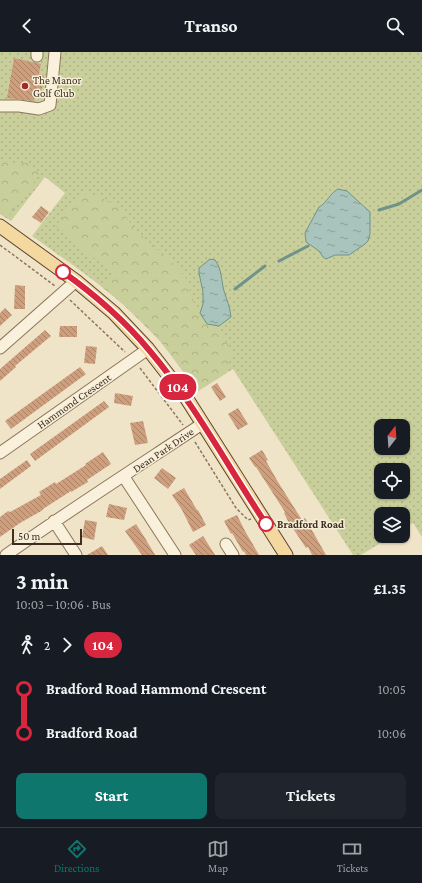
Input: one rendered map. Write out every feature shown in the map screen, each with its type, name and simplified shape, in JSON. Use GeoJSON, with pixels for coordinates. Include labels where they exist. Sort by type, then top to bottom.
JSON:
{"type":"FeatureCollection","features":[{"type":"Feature","properties":{"kind":"main road"},"geometry":{"type":"LineString","coordinates":[[0,226],[76,281],[114,313],[148,349],[187,399],[286,555]]}},
{"type":"Feature","properties":{"kind":"street"},"geometry":{"type":"LineString","coordinates":[[0,106],[19,106],[39,109],[50,105],[55,52]]}},
{"type":"Feature","properties":{"kind":"street"},"geometry":{"type":"LineString","coordinates":[[0,348],[76,281]]}},
{"type":"Feature","properties":{"kind":"street","name":"Hammond Crescent"},"geometry":{"type":"LineString","coordinates":[[0,453],[148,349]]}},
{"type":"Feature","properties":{"kind":"street","name":"Dean Park Drive"},"geometry":{"type":"LineString","coordinates":[[6,555],[54,521],[124,477],[202,424]]}},
{"type":"Feature","properties":{"kind":"street","name":"Dean Park Drive"},"geometry":{"type":"LineString","coordinates":[[124,477],[175,555]]}},
{"type":"Feature","properties":{"kind":"street"},"geometry":{"type":"LineString","coordinates":[[54,521],[76,555]]}},
{"type":"Feature","properties":{"kind":"street"},"geometry":{"type":"LineString","coordinates":[[226,544],[233,555]]}},
{"type":"Feature","properties":{"kind":"path"},"geometry":{"type":"LineString","coordinates":[[0,245],[63,293],[134,360],[189,433],[236,508],[248,520],[259,514]]}},
{"type":"Feature","properties":{"kind":"green space"},"geometry":{"type":"Polygon","coordinates":[[[0,52],[422,52],[422,537],[413,523],[410,525],[410,507],[374,507],[374,543],[381,543],[361,555],[353,555],[233,369],[198,391],[169,352],[145,325],[99,285],[32,236],[65,193],[45,177],[11,221],[0,214],[0,52]]]}},
{"type":"Feature","properties":{"kind":"green space"},"geometry":{"type":"Polygon","coordinates":[[[0,160],[13,163],[30,163],[40,174],[7,218],[0,214],[0,160]]]}},
{"type":"Feature","properties":{"kind":"green space"},"geometry":{"type":"Polygon","coordinates":[[[82,192],[100,197],[115,205],[145,239],[170,260],[186,278],[194,303],[207,324],[212,325],[229,346],[231,355],[225,374],[198,391],[160,341],[120,301],[103,288],[113,274],[56,226],[82,192]]]}},
{"type":"Feature","properties":{"kind":"water"},"geometry":{"type":"Polygon","coordinates":[[[338,189],[347,191],[370,212],[370,234],[368,241],[365,244],[349,255],[335,255],[326,259],[319,251],[306,242],[305,233],[319,207],[332,193],[338,189]]]}},
{"type":"Feature","properties":{"kind":"water"},"geometry":{"type":"Polygon","coordinates":[[[210,259],[215,260],[219,267],[224,291],[231,313],[231,317],[219,326],[207,324],[200,313],[203,304],[203,292],[199,268],[210,259]]]}},
{"type":"Feature","properties":{"kind":"building","name":"The Manor Golf Club"},"geometry":{"type":"Polygon","coordinates":[[[14,58],[41,64],[39,74],[44,75],[41,93],[36,92],[34,101],[7,98],[14,58]]]}},
{"type":"Feature","properties":{"kind":"building"},"geometry":{"type":"Polygon","coordinates":[[[41,206],[49,212],[41,223],[32,217],[41,206]]]}},
{"type":"Feature","properties":{"kind":"building"},"geometry":{"type":"Polygon","coordinates":[[[15,285],[25,286],[25,309],[14,309],[15,285]]]}},
{"type":"Feature","properties":{"kind":"building"},"geometry":{"type":"Polygon","coordinates":[[[5,308],[12,315],[0,326],[0,313],[5,308]]]}},
{"type":"Feature","properties":{"kind":"building"},"geometry":{"type":"Polygon","coordinates":[[[60,326],[77,326],[77,337],[59,337],[60,326]]]}},
{"type":"Feature","properties":{"kind":"building"},"geometry":{"type":"Polygon","coordinates":[[[45,330],[51,336],[15,366],[16,367],[0,381],[0,369],[45,330]]]}},
{"type":"Feature","properties":{"kind":"building"},"geometry":{"type":"Polygon","coordinates":[[[86,346],[97,347],[95,364],[84,363],[86,346]]]}},
{"type":"Feature","properties":{"kind":"building"},"geometry":{"type":"Polygon","coordinates":[[[80,367],[86,374],[11,429],[5,421],[80,367]]]}},
{"type":"Feature","properties":{"kind":"building"},"geometry":{"type":"Polygon","coordinates":[[[217,383],[226,397],[220,401],[211,387],[217,383]]]}},
{"type":"Feature","properties":{"kind":"building"},"geometry":{"type":"Polygon","coordinates":[[[115,393],[133,396],[131,406],[114,403],[115,393]]]}},
{"type":"Feature","properties":{"kind":"building"},"geometry":{"type":"Polygon","coordinates":[[[104,401],[109,407],[35,461],[30,454],[104,401]]]}},
{"type":"Feature","properties":{"kind":"building"},"geometry":{"type":"Polygon","coordinates":[[[238,408],[248,424],[238,430],[228,414],[238,408]]]}},
{"type":"Feature","properties":{"kind":"building"},"geometry":{"type":"Polygon","coordinates":[[[143,421],[148,443],[135,445],[130,423],[143,421]]]}},
{"type":"Feature","properties":{"kind":"building"},"geometry":{"type":"Polygon","coordinates":[[[262,450],[268,460],[266,461],[278,482],[302,520],[305,518],[326,555],[312,555],[308,547],[306,548],[288,521],[284,513],[285,512],[249,458],[262,450]]]}},
{"type":"Feature","properties":{"kind":"building"},"geometry":{"type":"Polygon","coordinates":[[[103,452],[111,464],[87,480],[88,482],[71,491],[0,537],[0,517],[8,511],[10,512],[41,495],[39,492],[55,482],[56,484],[103,452]]]}},
{"type":"Feature","properties":{"kind":"building"},"geometry":{"type":"Polygon","coordinates":[[[27,460],[31,466],[0,489],[0,479],[27,460]]]}},
{"type":"Feature","properties":{"kind":"building"},"geometry":{"type":"Polygon","coordinates":[[[162,468],[176,478],[168,489],[154,478],[162,468]]]}},
{"type":"Feature","properties":{"kind":"building"},"geometry":{"type":"Polygon","coordinates":[[[184,488],[206,525],[193,532],[182,510],[172,495],[184,488]]]}},
{"type":"Feature","properties":{"kind":"building"},"geometry":{"type":"Polygon","coordinates":[[[109,504],[127,508],[124,520],[106,517],[109,504]]]}},
{"type":"Feature","properties":{"kind":"building"},"geometry":{"type":"Polygon","coordinates":[[[237,515],[259,555],[246,555],[232,533],[231,534],[224,521],[237,515]]]}},
{"type":"Feature","properties":{"kind":"building"},"geometry":{"type":"Polygon","coordinates":[[[85,520],[97,522],[94,540],[82,537],[85,520]]]}},
{"type":"Feature","properties":{"kind":"building"},"geometry":{"type":"Polygon","coordinates":[[[136,524],[155,555],[142,555],[125,531],[136,524]]]}},
{"type":"Feature","properties":{"kind":"building"},"geometry":{"type":"Polygon","coordinates":[[[203,536],[215,555],[196,555],[189,545],[203,536]]]}},
{"type":"Feature","properties":{"kind":"building"},"geometry":{"type":"Polygon","coordinates":[[[102,546],[108,555],[87,555],[102,546]]]}},
{"type":"Feature","properties":{"kind":"waterway"},"geometry":{"type":"LineString","coordinates":[[379,210],[399,204],[422,190]]}},
{"type":"Feature","properties":{"kind":"waterway"},"geometry":{"type":"LineString","coordinates":[[279,261],[308,246]]}},
{"type":"Feature","properties":{"kind":"waterway"},"geometry":{"type":"LineString","coordinates":[[235,289],[265,266]]}},
{"type":"Feature","properties":{"kind":"bus line","name":"104"},"geometry":{"type":"LineString","coordinates":[[63,272],[114,313],[148,349],[187,399],[266,524]]}},
{"type":"Feature","properties":{"kind":"place","name":"The Manor Golf Club"},"geometry":{"type":"Point","coordinates":[25,86]}},
{"type":"Feature","properties":{"kind":"place","name":"Bradford Road"},"geometry":{"type":"Point","coordinates":[266,524]}}]}
